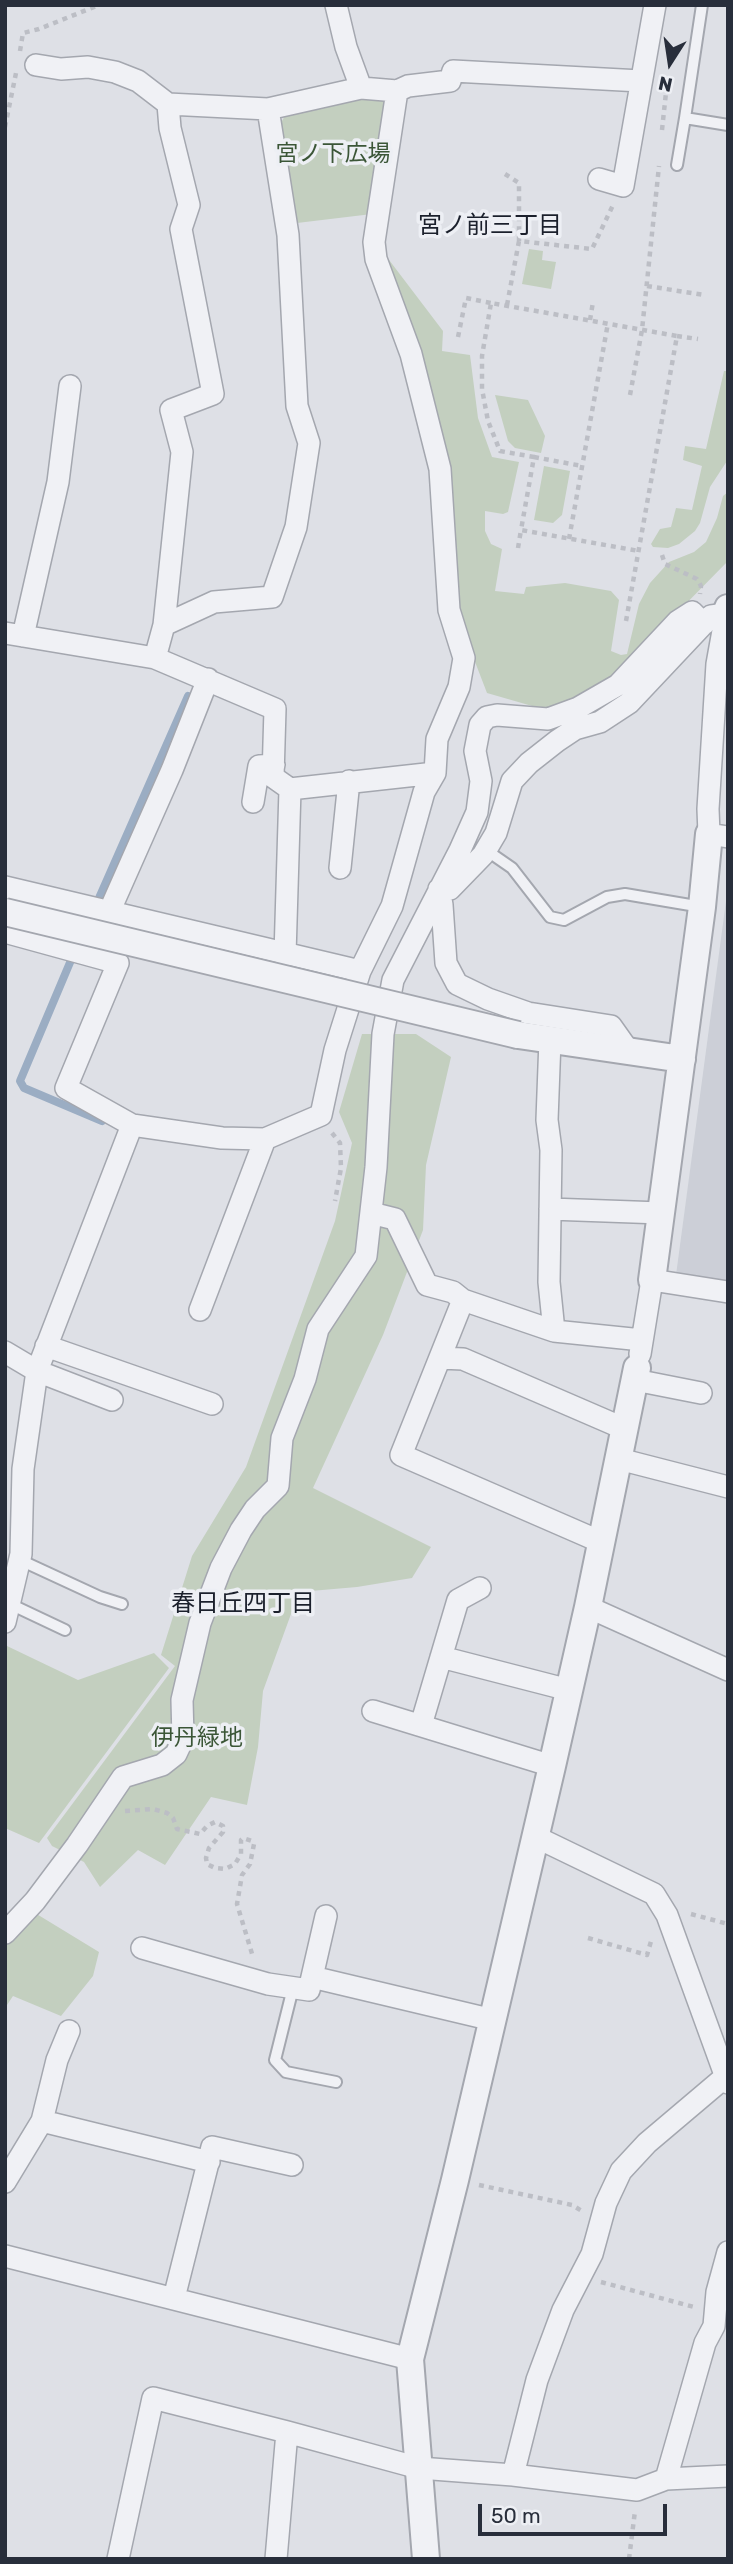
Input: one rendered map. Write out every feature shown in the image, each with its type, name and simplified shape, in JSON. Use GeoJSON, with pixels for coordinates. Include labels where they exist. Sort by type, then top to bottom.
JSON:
{"type":"FeatureCollection","features":[{"type":"Feature","properties":{"kind":"street"},"geometry":{"type":"LineString","coordinates":[[336,5],[346,47],[361,88]]}},
{"type":"Feature","properties":{"kind":"street"},"geometry":{"type":"LineString","coordinates":[[599,179],[622,186],[655,5]]}},
{"type":"Feature","properties":{"kind":"street"},"geometry":{"type":"LineString","coordinates":[[36,65],[61,69],[88,67],[115,72],[138,81],[169,104],[268,109],[361,88],[397,91],[408,86],[450,81],[453,71],[641,81]]}},
{"type":"Feature","properties":{"kind":"street"},"geometry":{"type":"LineString","coordinates":[[5,932],[118,963],[66,1088],[132,1125],[222,1138],[265,1139],[321,1115],[335,1050],[360,971],[393,906],[424,792],[435,773],[437,740],[459,687],[464,658],[449,610],[440,469],[411,354],[376,259],[374,242],[397,91]]}},
{"type":"Feature","properties":{"kind":"street"},"geometry":{"type":"LineString","coordinates":[[155,658],[164,625],[183,452],[170,404],[213,394],[181,229],[189,205],[170,128],[169,104]]}},
{"type":"Feature","properties":{"kind":"street"},"geometry":{"type":"LineString","coordinates":[[164,625],[214,602],[272,597],[296,527],[309,443],[297,406],[288,234],[268,109]]}},
{"type":"Feature","properties":{"kind":"street"},"geometry":{"type":"LineString","coordinates":[[69,386],[65,484],[14,634],[155,658],[275,709],[273,777],[290,789],[435,773]]}},
{"type":"Feature","properties":{"kind":"street"},"geometry":{"type":"LineString","coordinates":[[5,1933],[35,1901],[123,1777],[162,1765],[176,1754],[183,1739],[182,1700],[200,1623],[221,1568],[241,1530],[255,1509],[278,1486],[282,1438],[305,1379],[318,1329],[366,1255],[376,1167],[383,1034],[393,980],[477,812],[481,781],[475,751],[480,724],[487,717],[497,715],[548,719],[578,708],[618,685],[678,621],[692,612],[719,615]]}},
{"type":"Feature","properties":{"kind":"street"},"geometry":{"type":"LineString","coordinates":[[426,2559],[410,2359],[536,1837],[588,1607],[636,1374],[652,1280],[702,907],[718,836],[708,809],[719,615]]}},
{"type":"Feature","properties":{"kind":"street"},"geometry":{"type":"LineString","coordinates":[[439,889],[450,889],[486,850],[496,832],[512,781],[529,763],[575,729],[600,722],[629,703],[719,615]]}},
{"type":"Feature","properties":{"kind":"street"},"geometry":{"type":"LineString","coordinates":[[110,910],[172,770],[208,679]]}},
{"type":"Feature","properties":{"kind":"street"},"geometry":{"type":"LineString","coordinates":[[253,802],[259,766],[274,765]]}},
{"type":"Feature","properties":{"kind":"street"},"geometry":{"type":"LineString","coordinates":[[340,868],[349,781]]}},
{"type":"Feature","properties":{"kind":"street"},"geometry":{"type":"LineString","coordinates":[[285,955],[290,789]]}},
{"type":"Feature","properties":{"kind":"street"},"geometry":{"type":"LineString","coordinates":[[5,887],[360,971]]}},
{"type":"Feature","properties":{"kind":"street"},"geometry":{"type":"LineString","coordinates":[[439,889],[446,963],[457,984],[488,999],[528,1013],[611,1026],[628,1050]]}},
{"type":"Feature","properties":{"kind":"street"},"geometry":{"type":"LineString","coordinates":[[5,912],[518,1035],[682,1059]]}},
{"type":"Feature","properties":{"kind":"street"},"geometry":{"type":"LineString","coordinates":[[550,1040],[547,1120],[551,1150],[549,1282],[554,1331]]}},
{"type":"Feature","properties":{"kind":"street"},"geometry":{"type":"LineString","coordinates":[[7,1613],[20,1560],[23,1469],[37,1371],[132,1125]]}},
{"type":"Feature","properties":{"kind":"street"},"geometry":{"type":"LineString","coordinates":[[200,1310],[265,1139]]}},
{"type":"Feature","properties":{"kind":"street"},"geometry":{"type":"LineString","coordinates":[[550,1209],[661,1213]]}},
{"type":"Feature","properties":{"kind":"street"},"geometry":{"type":"LineString","coordinates":[[370,1213],[395,1219],[427,1285],[453,1292],[463,1300],[554,1331],[642,1340]]}},
{"type":"Feature","properties":{"kind":"street"},"geometry":{"type":"LineString","coordinates":[[652,1280],[728,1292]]}},
{"type":"Feature","properties":{"kind":"street"},"geometry":{"type":"LineString","coordinates":[[463,1300],[401,1455],[601,1542]]}},
{"type":"Feature","properties":{"kind":"street"},"geometry":{"type":"LineString","coordinates":[[46,1346],[187,1388],[212,1404]]}},
{"type":"Feature","properties":{"kind":"street"},"geometry":{"type":"LineString","coordinates":[[5,1352],[37,1371],[112,1400]]}},
{"type":"Feature","properties":{"kind":"street"},"geometry":{"type":"LineString","coordinates":[[440,1358],[463,1359],[625,1429]]}},
{"type":"Feature","properties":{"kind":"street"},"geometry":{"type":"LineString","coordinates":[[636,1374],[702,1393]]}},
{"type":"Feature","properties":{"kind":"street"},"geometry":{"type":"LineString","coordinates":[[618,1459],[728,1487]]}},
{"type":"Feature","properties":{"kind":"street"},"geometry":{"type":"LineString","coordinates":[[421,1725],[458,1600],[480,1588]]}},
{"type":"Feature","properties":{"kind":"street"},"geometry":{"type":"LineString","coordinates":[[588,1607],[728,1670]]}},
{"type":"Feature","properties":{"kind":"street"},"geometry":{"type":"LineString","coordinates":[[441,1657],[569,1690]]}},
{"type":"Feature","properties":{"kind":"street"},"geometry":{"type":"LineString","coordinates":[[373,1711],[552,1766]]}},
{"type":"Feature","properties":{"kind":"street"},"geometry":{"type":"LineString","coordinates":[[513,2475],[537,2381],[563,2310],[592,2254],[606,2203],[621,2171],[725,2067],[667,1914],[654,1894],[536,1837]]}},
{"type":"Feature","properties":{"kind":"street"},"geometry":{"type":"LineString","coordinates":[[142,1948],[163,1961],[309,1990],[327,1916]]}},
{"type":"Feature","properties":{"kind":"street"},"geometry":{"type":"LineString","coordinates":[[312,1977],[493,2020]]}},
{"type":"Feature","properties":{"kind":"street"},"geometry":{"type":"LineString","coordinates":[[5,2182],[42,2121],[57,2060],[69,2031]]}},
{"type":"Feature","properties":{"kind":"street"},"geometry":{"type":"LineString","coordinates":[[42,2121],[209,2162]]}},
{"type":"Feature","properties":{"kind":"street"},"geometry":{"type":"LineString","coordinates":[[174,2298],[212,2147],[292,2165]]}},
{"type":"Feature","properties":{"kind":"street"},"geometry":{"type":"LineString","coordinates":[[666,2479],[705,2343],[719,2323],[717,2292],[728,2252]]}},
{"type":"Feature","properties":{"kind":"street"},"geometry":{"type":"LineString","coordinates":[[5,2256],[410,2359]]}},
{"type":"Feature","properties":{"kind":"street"},"geometry":{"type":"LineString","coordinates":[[118,2559],[153,2398],[419,2468],[513,2475],[637,2490],[666,2479],[728,2476]]}},
{"type":"Feature","properties":{"kind":"street"},"geometry":{"type":"LineString","coordinates":[[276,2559],[287,2432]]}},
{"type":"Feature","properties":{"kind":"lane"},"geometry":{"type":"LineString","coordinates":[[677,165],[702,5]]}},
{"type":"Feature","properties":{"kind":"lane"},"geometry":{"type":"LineString","coordinates":[[685,118],[728,125]]}},
{"type":"Feature","properties":{"kind":"lane"},"geometry":{"type":"LineString","coordinates":[[486,850],[512,868],[550,917],[564,920],[607,897],[625,894],[702,907]]}},
{"type":"Feature","properties":{"kind":"lane"},"geometry":{"type":"LineString","coordinates":[[20,1560],[100,1597],[122,1604]]}},
{"type":"Feature","properties":{"kind":"lane"},"geometry":{"type":"LineString","coordinates":[[7,1613],[65,1630]]}},
{"type":"Feature","properties":{"kind":"lane"},"geometry":{"type":"LineString","coordinates":[[293,1988],[275,2060],[286,2073],[336,2082]]}},
{"type":"Feature","properties":{"kind":"path"},"geometry":{"type":"LineString","coordinates":[[505,174],[519,183],[519,242],[507,305]]}},
{"type":"Feature","properties":{"kind":"path"},"geometry":{"type":"LineString","coordinates":[[519,242],[592,249],[622,186]]}},
{"type":"Feature","properties":{"kind":"path"},"geometry":{"type":"LineString","coordinates":[[647,286],[704,295]]}},
{"type":"Feature","properties":{"kind":"path"},"geometry":{"type":"LineString","coordinates":[[458,337],[466,298],[698,340]]}},
{"type":"Feature","properties":{"kind":"path"},"geometry":{"type":"LineString","coordinates":[[590,320],[593,302]]}},
{"type":"Feature","properties":{"kind":"path"},"geometry":{"type":"LineString","coordinates":[[491,303],[482,356],[482,388],[488,421],[500,451],[582,466]]}},
{"type":"Feature","properties":{"kind":"path"},"geometry":{"type":"LineString","coordinates":[[569,539],[608,323]]}},
{"type":"Feature","properties":{"kind":"path"},"geometry":{"type":"LineString","coordinates":[[630,395],[642,330]]}},
{"type":"Feature","properties":{"kind":"path"},"geometry":{"type":"LineString","coordinates":[[626,621],[677,336]]}},
{"type":"Feature","properties":{"kind":"path"},"geometry":{"type":"LineString","coordinates":[[518,548],[534,457]]}},
{"type":"Feature","properties":{"kind":"path"},"geometry":{"type":"LineString","coordinates":[[521,530],[639,551]]}},
{"type":"Feature","properties":{"kind":"path"},"geometry":{"type":"LineString","coordinates":[[662,555],[665,564],[697,579]]}},
{"type":"Feature","properties":{"kind":"path"},"geometry":{"type":"LineString","coordinates":[[317,1116],[340,1143],[341,1167],[335,1201]]}},
{"type":"Feature","properties":{"kind":"path"},"geometry":{"type":"LineString","coordinates":[[107,1802],[118,1810],[153,1809],[167,1813],[173,1818],[177,1829],[200,1834],[207,1825],[215,1822],[223,1826],[223,1832],[209,1848],[206,1858],[206,1864],[215,1868],[225,1869],[235,1864],[241,1854],[241,1840],[243,1838],[252,1841],[254,1844],[250,1864],[243,1875],[237,1904],[259,1981]]}},
{"type":"Feature","properties":{"kind":"path"},"geometry":{"type":"LineString","coordinates":[[455,2180],[572,2205],[601,2223]]}},
{"type":"Feature","properties":{"kind":"path"},"geometry":{"type":"LineString","coordinates":[[579,2277],[719,2323]]}},
{"type":"Feature","properties":{"kind":"path"},"geometry":{"type":"LineString","coordinates":[[629,2559],[637,2490]]}},
{"type":"Feature","properties":{"kind":"shaded area"},"geometry":{"type":"Polygon","coordinates":[[[728,886],[728,1283],[676,1275],[728,886]]]}},
{"type":"Feature","properties":{"kind":"green space","name":"宮ノ下広場"},"geometry":{"type":"Polygon","coordinates":[[[365,95],[386,99],[372,214],[297,223],[279,126],[286,114],[365,95]]]}},
{"type":"Feature","properties":{"kind":"green space"},"geometry":{"type":"Polygon","coordinates":[[[529,249],[543,251],[542,260],[556,262],[551,289],[522,284],[529,249]]]}},
{"type":"Feature","properties":{"kind":"green space"},"geometry":{"type":"Polygon","coordinates":[[[383,252],[443,331],[442,351],[470,355],[478,418],[492,457],[519,462],[508,512],[503,514],[485,511],[485,531],[491,544],[502,549],[495,591],[524,594],[526,587],[565,583],[611,591],[619,600],[611,651],[627,654],[639,604],[650,583],[669,562],[694,552],[706,542],[723,496],[728,492],[728,561],[608,683],[546,710],[487,693],[472,654],[451,577],[446,478],[383,252]]]}},
{"type":"Feature","properties":{"kind":"green space"},"geometry":{"type":"Polygon","coordinates":[[[724,371],[728,371],[727,461],[710,487],[700,523],[695,531],[679,544],[668,548],[653,547],[651,544],[660,529],[671,527],[676,508],[692,510],[702,466],[683,460],[685,446],[706,449],[724,371]]]}},
{"type":"Feature","properties":{"kind":"green space"},"geometry":{"type":"Polygon","coordinates":[[[495,395],[528,400],[545,436],[541,453],[515,448],[508,441],[495,395]]]}},
{"type":"Feature","properties":{"kind":"green space"},"geometry":{"type":"Polygon","coordinates":[[[544,466],[570,471],[562,515],[553,523],[534,520],[544,466]]]}},
{"type":"Feature","properties":{"kind":"green space","name":"伊丹緑地"},"geometry":{"type":"Polygon","coordinates":[[[362,1034],[416,1034],[451,1057],[426,1165],[423,1230],[383,1335],[313,1488],[431,1547],[412,1578],[357,1587],[299,1592],[263,1691],[258,1747],[247,1805],[211,1797],[165,1865],[138,1850],[100,1887],[84,1862],[52,1846],[47,1838],[175,1666],[161,1655],[192,1556],[246,1467],[335,1221],[352,1143],[339,1112],[362,1034]]]}},
{"type":"Feature","properties":{"kind":"green space"},"geometry":{"type":"Polygon","coordinates":[[[7,1646],[78,1680],[154,1653],[169,1668],[39,1843],[5,1828],[7,1646]]]}},
{"type":"Feature","properties":{"kind":"green space"},"geometry":{"type":"Polygon","coordinates":[[[35,1913],[99,1952],[93,1976],[61,2016],[13,1996],[5,2008],[5,1942],[35,1913]]]}},
{"type":"Feature","properties":{"kind":"waterway"},"geometry":{"type":"LineString","coordinates":[[95,907],[188,696]]}},
{"type":"Feature","properties":{"kind":"waterway"},"geometry":{"type":"LineString","coordinates":[[74,953],[20,1081],[24,1088],[102,1121]]}},
{"type":"Feature","properties":{"kind":"district","name":"宮ノ前三丁目"},"geometry":{"type":"Point","coordinates":[490,226]}},
{"type":"Feature","properties":{"kind":"district","name":"春日丘四丁目"},"geometry":{"type":"Point","coordinates":[243,1604]}}]}
